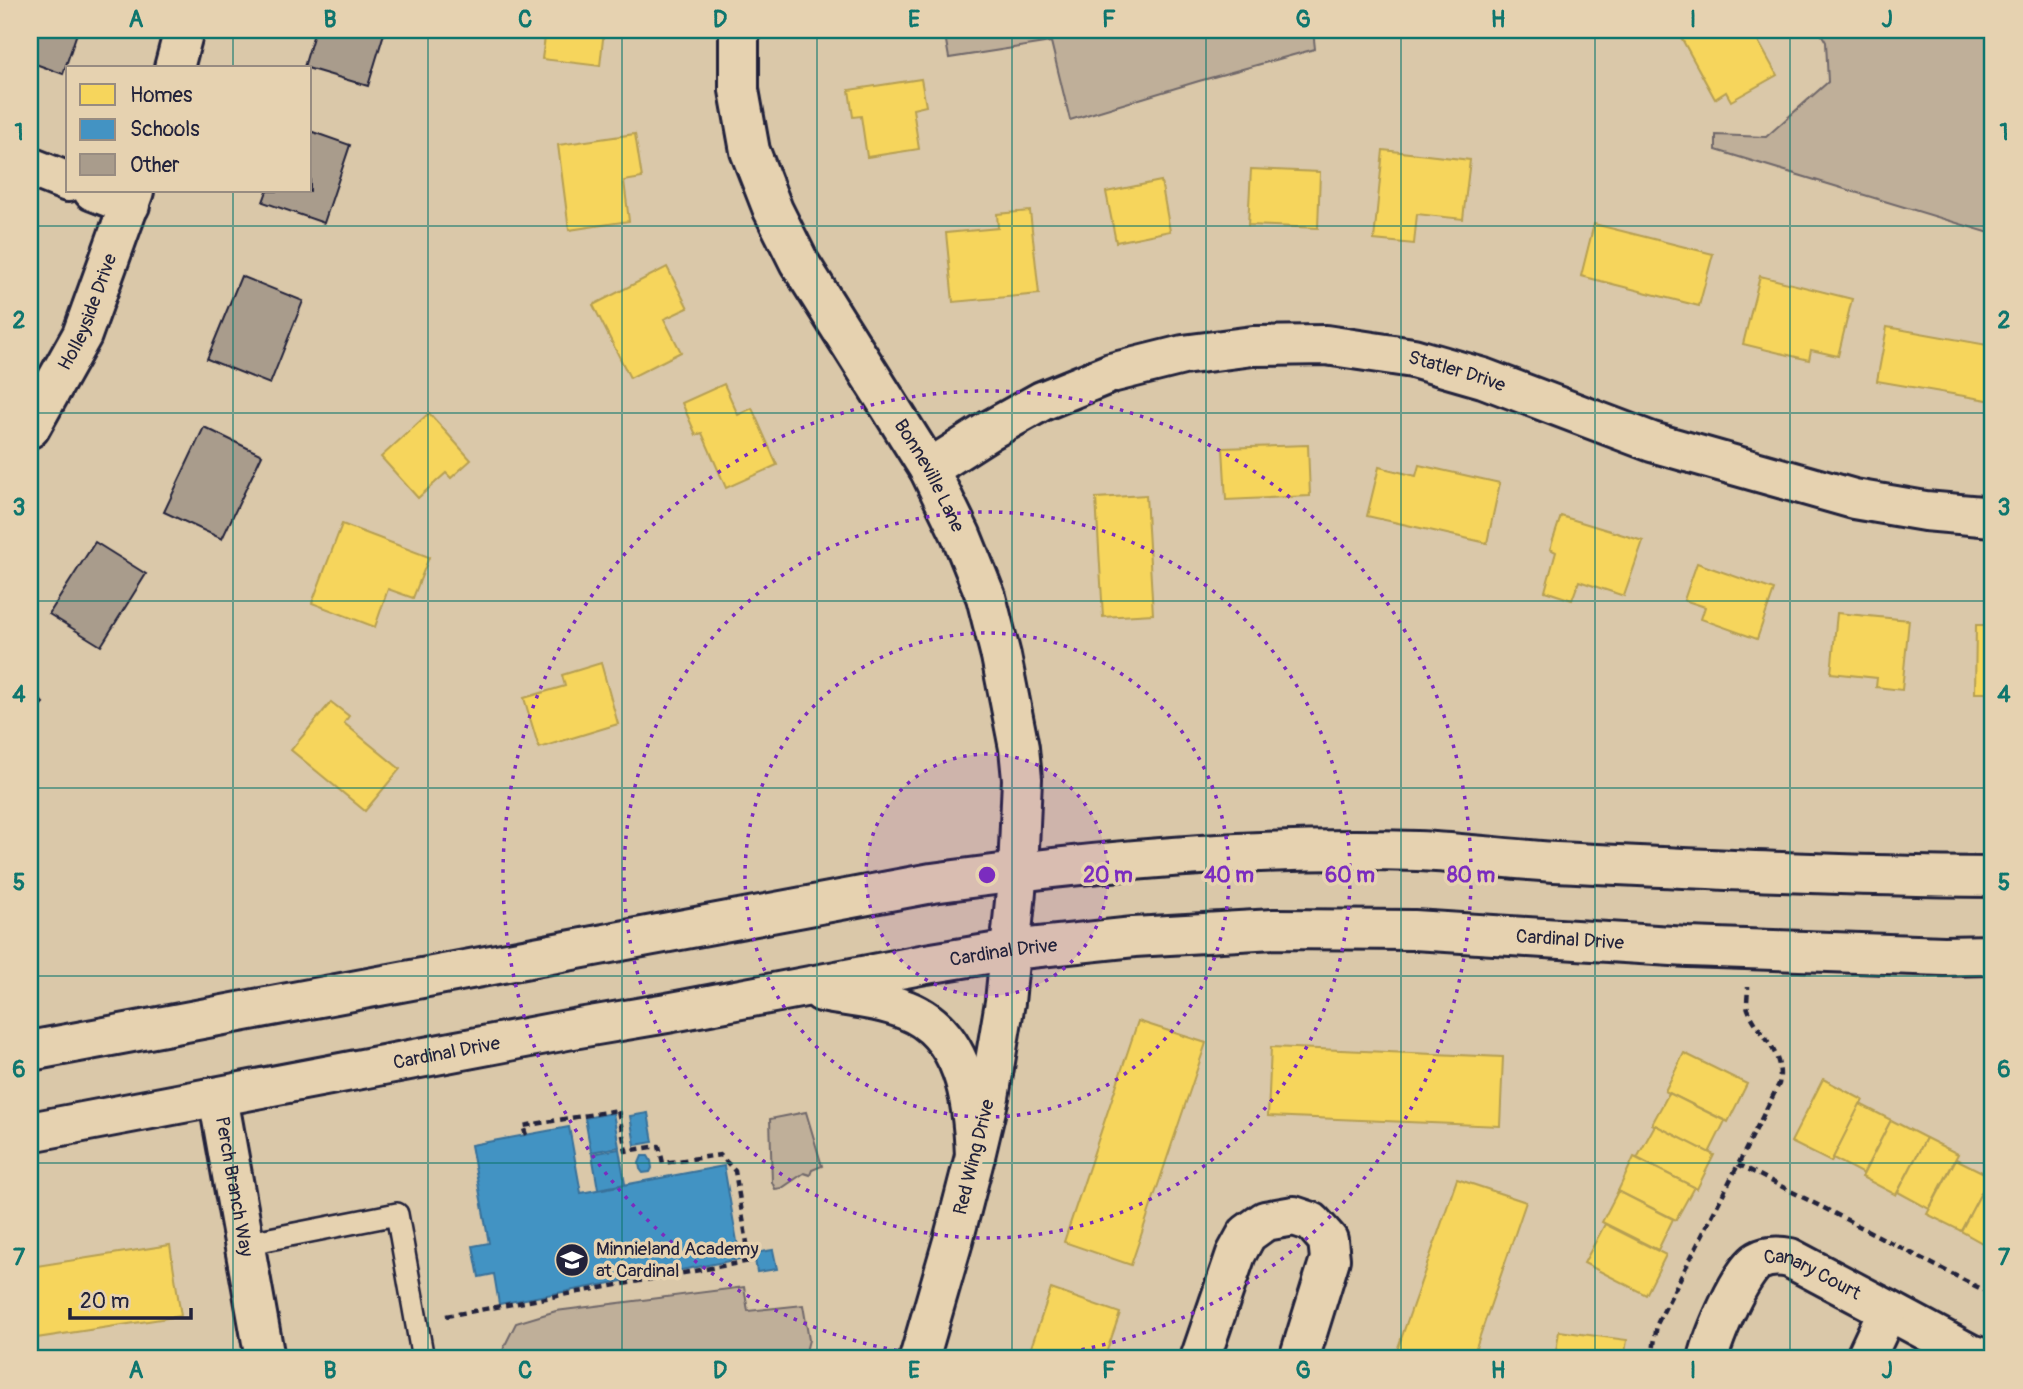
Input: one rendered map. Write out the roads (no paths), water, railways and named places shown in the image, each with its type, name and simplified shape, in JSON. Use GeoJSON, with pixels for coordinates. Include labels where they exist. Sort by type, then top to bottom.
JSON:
{"type":"FeatureCollection","features":[{"type":"Feature","properties":{"kind":"main road"},"geometry":{"type":"LineString","coordinates":[[175,66],[184,30]]}},
{"type":"Feature","properties":{"kind":"main road","name":"Bonneville Lane"},"geometry":{"type":"LineString","coordinates":[[739,30],[739,90],[750,150],[773,210],[799,262],[929,469],[961,535],[986,597],[1018,740],[1022,779],[1011,950]]}},
{"type":"Feature","properties":{"kind":"main road"},"geometry":{"type":"LineString","coordinates":[[30,167],[66,180]]}},
{"type":"Feature","properties":{"kind":"main road"},"geometry":{"type":"LineString","coordinates":[[99,192],[132,198]]}},
{"type":"Feature","properties":{"kind":"main road","name":"Holleyside Drive"},"geometry":{"type":"LineString","coordinates":[[30,428],[82,335],[132,198]]}},
{"type":"Feature","properties":{"kind":"main road","name":"Statler Drive"},"geometry":{"type":"LineString","coordinates":[[929,469],[1042,401],[1111,373],[1195,353],[1253,346],[1326,345],[1413,358],[1471,375],[1652,442],[1854,499],[1925,512],[1993,517]]}},
{"type":"Feature","properties":{"kind":"main road"},"geometry":{"type":"LineString","coordinates":[[30,1051],[932,883],[1018,871],[1283,851],[1418,851],[1552,861],[1875,876],[1993,877]]}},
{"type":"Feature","properties":{"kind":"main road","name":"Cardinal Drive"},"geometry":{"type":"LineString","coordinates":[[30,1132],[926,964],[1011,950],[1134,937],[1274,929],[1389,930],[1700,948],[1944,956],[1993,955]]}},
{"type":"Feature","properties":{"kind":"main road","name":"Red Wing Drive"},"geometry":{"type":"LineString","coordinates":[[919,1359],[953,1241],[989,1097],[1011,950]]}},
{"type":"Feature","properties":{"kind":"main road"},"geometry":{"type":"LineString","coordinates":[[799,988],[893,1005],[915,1014],[933,1026],[954,1052],[963,1073],[973,1116],[975,1157]]}},
{"type":"Feature","properties":{"kind":"main road","name":"Perch Branch Way"},"geometry":{"type":"LineString","coordinates":[[218,1097],[265,1359]]}},
{"type":"Feature","properties":{"kind":"main road"},"geometry":{"type":"LineString","coordinates":[[1200,1359],[1236,1254],[1247,1234],[1265,1221],[1294,1216],[1312,1222],[1328,1240],[1330,1259],[1299,1359]]}},
{"type":"Feature","properties":{"kind":"main road","name":"Canary Court"},"geometry":{"type":"LineString","coordinates":[[1708,1359],[1712,1340],[1747,1271],[1759,1261],[1778,1256],[1790,1258],[1970,1354],[1986,1359]]}},
{"type":"Feature","properties":{"kind":"main road","name":"Canary Court"},"geometry":{"type":"LineString","coordinates":[[1865,1359],[1888,1310]]}},
{"type":"Feature","properties":{"kind":"lane"},"geometry":{"type":"LineString","coordinates":[[244,1244],[397,1214],[423,1359]]}},
{"type":"Feature","properties":{"kind":"place","name":"Minnieland Academy at Cardinal"},"geometry":{"type":"Point","coordinates":[572,1260]}}]}
